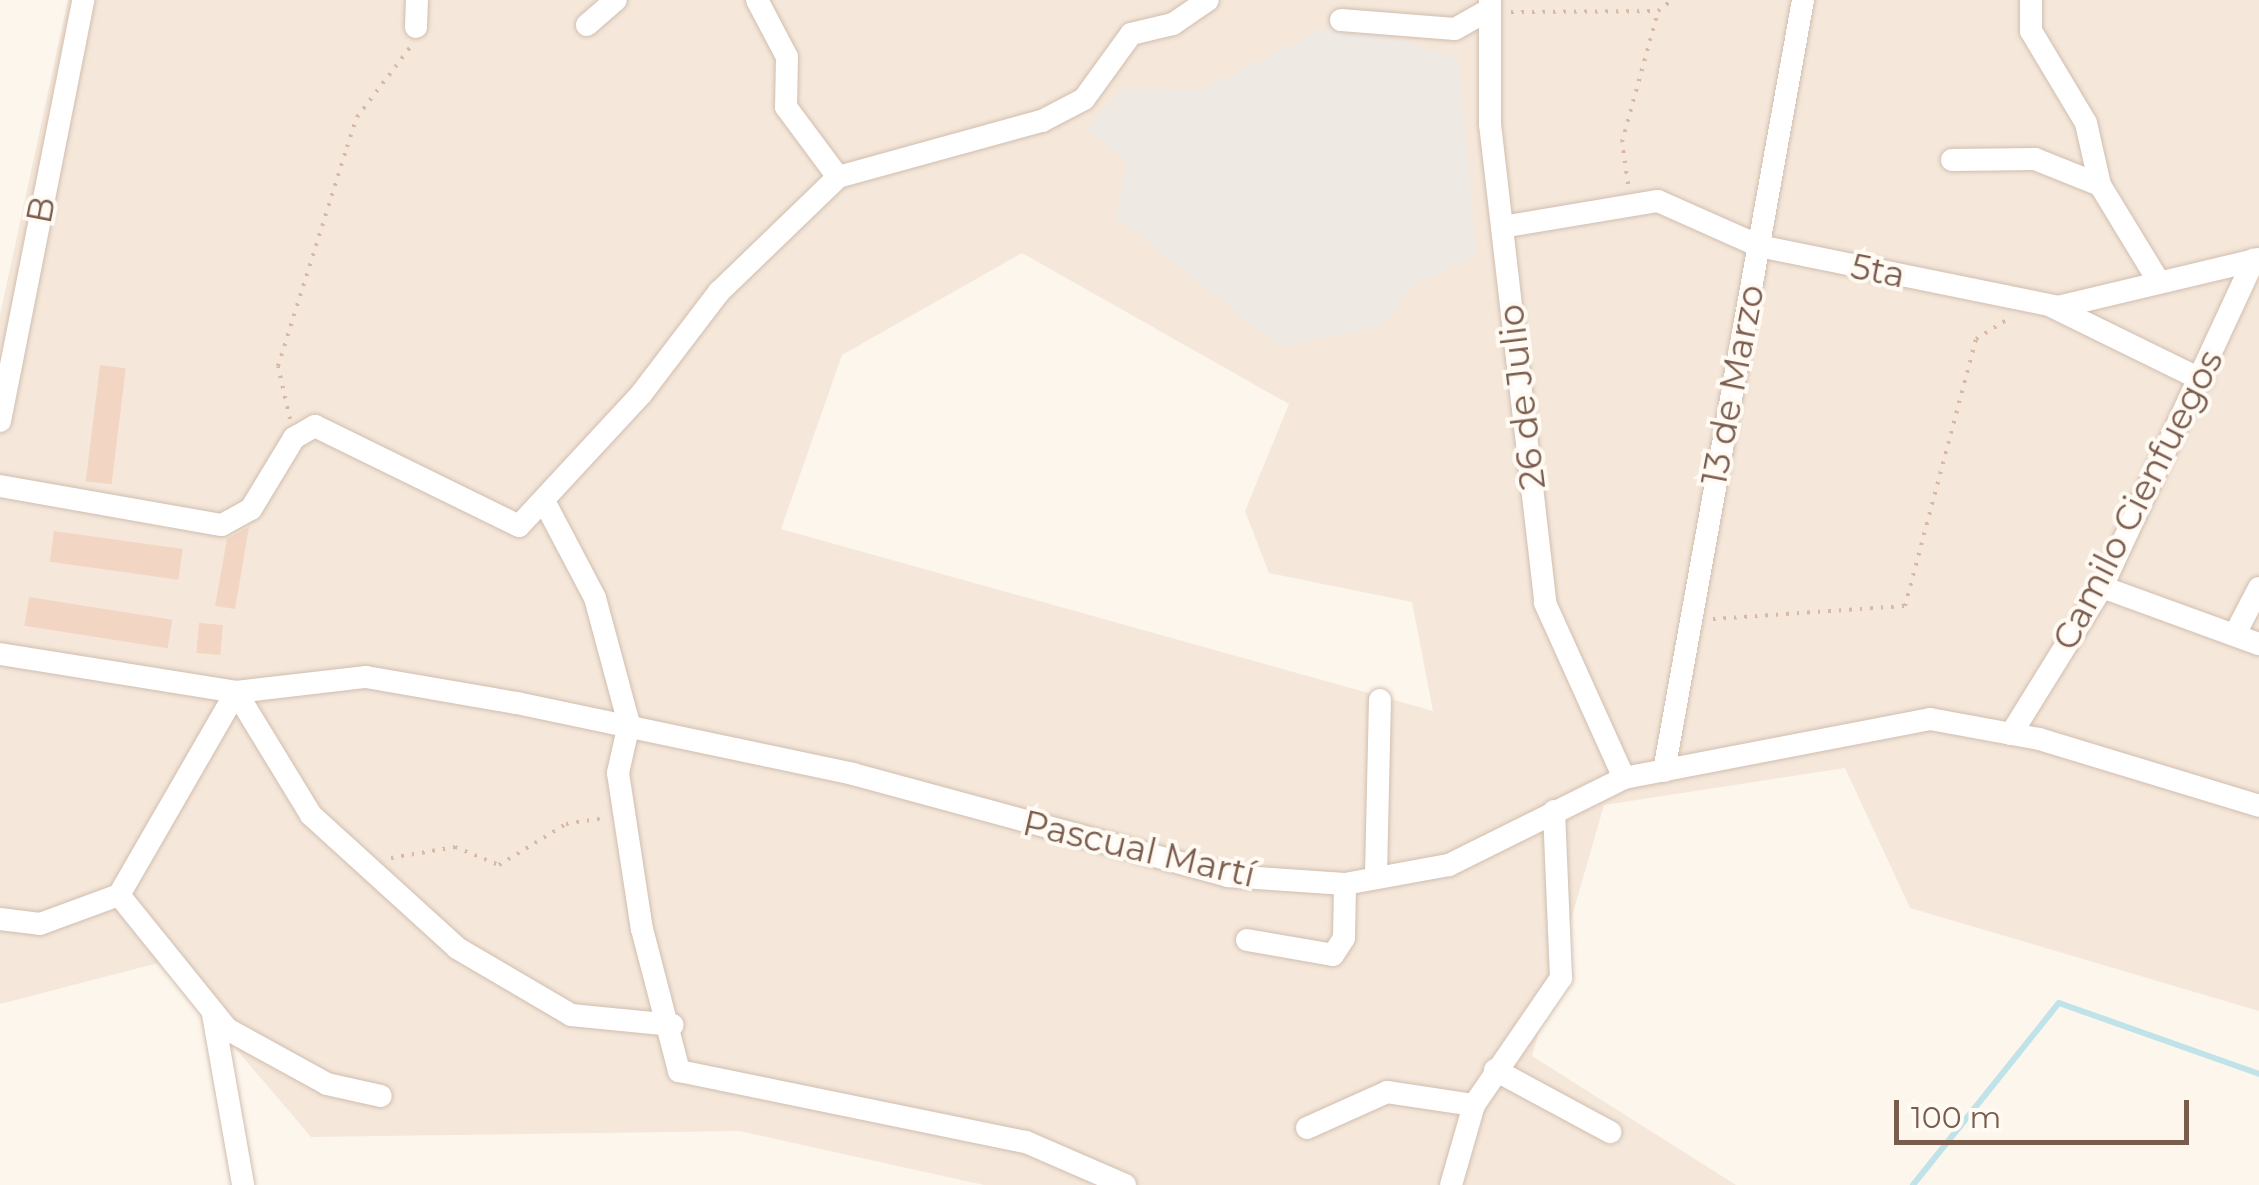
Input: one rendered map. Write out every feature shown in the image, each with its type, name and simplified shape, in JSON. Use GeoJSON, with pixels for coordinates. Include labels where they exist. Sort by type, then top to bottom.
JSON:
{"type":"FeatureCollection","features":[{"type":"Feature","properties":{"kind":"street","name":"B"},"geometry":{"type":"LineString","coordinates":[[0,421],[83,0]]}},
{"type":"Feature","properties":{"kind":"street"},"geometry":{"type":"LineString","coordinates":[[416,0],[416,27]]}},
{"type":"Feature","properties":{"kind":"street"},"geometry":{"type":"LineString","coordinates":[[587,25],[616,0]]}},
{"type":"Feature","properties":{"kind":"street"},"geometry":{"type":"LineString","coordinates":[[756,0],[787,56],[786,108],[838,177]]}},
{"type":"Feature","properties":{"kind":"street"},"geometry":{"type":"LineString","coordinates":[[0,486],[222,525],[251,509],[294,438],[315,426],[519,526],[545,503],[718,292],[838,177],[1042,122],[1084,98],[1131,34],[1173,24],[1208,0]]}},
{"type":"Feature","properties":{"kind":"street","name":"13 de Marzo"},"geometry":{"type":"LineString","coordinates":[[1664,771],[1688,622],[1804,0]]}},
{"type":"Feature","properties":{"kind":"street"},"geometry":{"type":"LineString","coordinates":[[2031,0],[2031,31],[2086,123],[2100,185],[2160,282]]}},
{"type":"Feature","properties":{"kind":"street"},"geometry":{"type":"LineString","coordinates":[[1341,20],[1455,29],[1490,5]]}},
{"type":"Feature","properties":{"kind":"street","name":"26 de Julio"},"geometry":{"type":"LineString","coordinates":[[1490,5],[1502,226],[1545,603],[1624,778]]}},
{"type":"Feature","properties":{"kind":"street"},"geometry":{"type":"LineString","coordinates":[[1952,160],[2035,159],[2100,185]]}},
{"type":"Feature","properties":{"kind":"street","name":"5ta"},"geometry":{"type":"LineString","coordinates":[[1502,226],[1658,201],[1759,246],[2050,305],[2257,260]]}},
{"type":"Feature","properties":{"kind":"street","name":"Camilo Cienfuegos"},"geometry":{"type":"LineString","coordinates":[[2011,734],[2102,587],[2257,260]]}},
{"type":"Feature","properties":{"kind":"street"},"geometry":{"type":"LineString","coordinates":[[2050,305],[2202,380]]}},
{"type":"Feature","properties":{"kind":"street"},"geometry":{"type":"LineString","coordinates":[[545,503],[595,598],[629,724],[618,773],[642,930],[672,1024],[680,1072],[1026,1142],[1125,1185]]}},
{"type":"Feature","properties":{"kind":"street"},"geometry":{"type":"LineString","coordinates":[[2102,587],[2259,644]]}},
{"type":"Feature","properties":{"kind":"street"},"geometry":{"type":"LineString","coordinates":[[2235,634],[2259,588]]}},
{"type":"Feature","properties":{"kind":"street","name":"Pascual Martí"},"geometry":{"type":"LineString","coordinates":[[0,654],[236,692],[366,678],[629,724],[1228,876],[1345,884],[1449,865],[1624,778],[1930,720],[2011,734],[2259,806]]}},
{"type":"Feature","properties":{"kind":"street"},"geometry":{"type":"LineString","coordinates":[[0,918],[40,924],[119,895],[236,692],[310,815],[364,870],[457,948],[571,1015],[672,1024]]}},
{"type":"Feature","properties":{"kind":"street"},"geometry":{"type":"LineString","coordinates":[[1376,876],[1380,700]]}},
{"type":"Feature","properties":{"kind":"street"},"geometry":{"type":"LineString","coordinates":[[1450,1185],[1474,1105],[1561,978],[1554,811]]}},
{"type":"Feature","properties":{"kind":"street"},"geometry":{"type":"LineString","coordinates":[[1247,940],[1333,955],[1344,938],[1345,884]]}},
{"type":"Feature","properties":{"kind":"street"},"geometry":{"type":"LineString","coordinates":[[119,895],[212,1011],[265,1056],[326,1084],[381,1096]]}},
{"type":"Feature","properties":{"kind":"street"},"geometry":{"type":"LineString","coordinates":[[212,1011],[244,1185]]}},
{"type":"Feature","properties":{"kind":"street"},"geometry":{"type":"LineString","coordinates":[[1495,1070],[1610,1132]]}},
{"type":"Feature","properties":{"kind":"street"},"geometry":{"type":"LineString","coordinates":[[1307,1128],[1386,1092],[1474,1105]]}},
{"type":"Feature","properties":{"kind":"path"},"geometry":{"type":"LineString","coordinates":[[1490,5],[1560,17],[1658,11],[1672,0]]}},
{"type":"Feature","properties":{"kind":"path"},"geometry":{"type":"LineString","coordinates":[[1629,203],[1622,142],[1658,11]]}},
{"type":"Feature","properties":{"kind":"path"},"geometry":{"type":"LineString","coordinates":[[294,438],[278,366],[357,116],[408,55],[416,27]]}},
{"type":"Feature","properties":{"kind":"path"},"geometry":{"type":"LineString","coordinates":[[1688,622],[1906,606],[1976,338],[2016,316]]}},
{"type":"Feature","properties":{"kind":"path"},"geometry":{"type":"LineString","coordinates":[[364,870],[403,852],[454,848],[499,865],[566,824],[626,814]]}},
{"type":"Feature","properties":{"kind":"shaded area"},"geometry":{"type":"Polygon","coordinates":[[[68,0],[2259,0],[2259,1011],[1910,908],[1845,768],[1604,805],[1532,1056],[1736,1185],[984,1185],[739,1131],[311,1137],[162,962],[0,1004],[0,315],[68,0]],[[1022,253],[842,355],[781,529],[1433,711],[1412,602],[1269,573],[1245,511],[1289,404],[1022,253]]]}},
{"type":"Feature","properties":{"kind":"shaded area"},"geometry":{"type":"Polygon","coordinates":[[[1341,20],[1459,59],[1477,257],[1415,284],[1381,326],[1280,347],[1116,217],[1127,160],[1085,129],[1124,87],[1201,90],[1341,20]]]}},
{"type":"Feature","properties":{"kind":"building"},"geometry":{"type":"Polygon","coordinates":[[[100,365],[126,368],[112,484],[86,481],[100,365]]]}},
{"type":"Feature","properties":{"kind":"building"},"geometry":{"type":"Polygon","coordinates":[[[249,527],[235,609],[215,606],[227,539],[249,527]]]}},
{"type":"Feature","properties":{"kind":"building"},"geometry":{"type":"Polygon","coordinates":[[[54,531],[183,549],[178,580],[50,562],[54,531]]]}},
{"type":"Feature","properties":{"kind":"building"},"geometry":{"type":"Polygon","coordinates":[[[29,597],[172,620],[168,648],[24,626],[29,597]]]}},
{"type":"Feature","properties":{"kind":"building"},"geometry":{"type":"Polygon","coordinates":[[[199,623],[223,625],[220,655],[196,653],[199,623]]]}},
{"type":"Feature","properties":{"kind":"waterway"},"geometry":{"type":"LineString","coordinates":[[1913,1185],[2059,1003],[2259,1074]]}}]}
